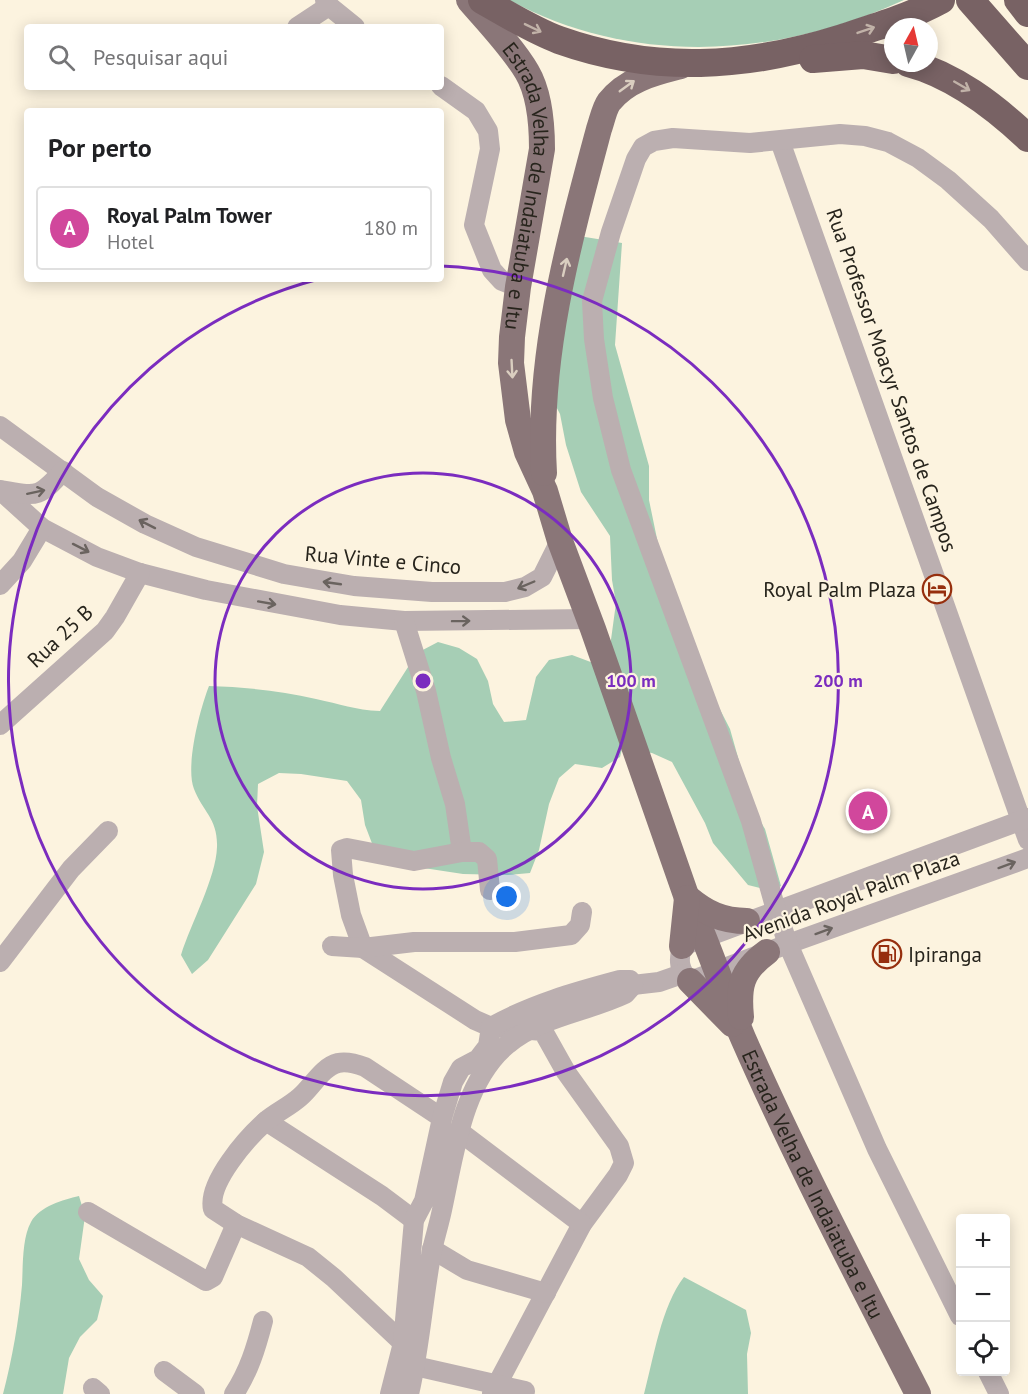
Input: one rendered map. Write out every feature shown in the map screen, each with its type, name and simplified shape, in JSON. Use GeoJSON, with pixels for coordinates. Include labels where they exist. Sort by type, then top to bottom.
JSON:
{"type":"FeatureCollection","features":[{"type":"Feature","properties":{"kind":"highway"},"geometry":{"type":"LineString","coordinates":[[482,0],[558,39],[640,60],[686,64],[863,55],[884,58]]}},
{"type":"Feature","properties":{"kind":"highway"},"geometry":{"type":"LineString","coordinates":[[742,60],[795,51],[833,41],[908,15],[941,0]]}},
{"type":"Feature","properties":{"kind":"highway"},"geometry":{"type":"LineString","coordinates":[[970,0],[1028,66]]}},
{"type":"Feature","properties":{"kind":"highway"},"geometry":{"type":"LineString","coordinates":[[997,0],[1028,40]]}},
{"type":"Feature","properties":{"kind":"highway"},"geometry":{"type":"LineString","coordinates":[[1018,0],[1028,13]]}},
{"type":"Feature","properties":{"kind":"highway"},"geometry":{"type":"LineString","coordinates":[[929,72],[962,86],[1006,117],[1028,138]]}},
{"type":"Feature","properties":{"kind":"main road","name":"Estrada Velha de Indaiatuba e Itu"},"geometry":{"type":"LineString","coordinates":[[468,0],[527,72],[542,125],[542,149],[512,337],[512,363],[518,420],[527,452],[545,491],[560,541],[687,898]]}},
{"type":"Feature","properties":{"kind":"main road","name":"Estrada Velha de Indaiatuba e Itu"},"geometry":{"type":"LineString","coordinates":[[545,491],[542,442],[548,359],[558,296],[599,129],[608,103],[627,84],[686,64]]}},
{"type":"Feature","properties":{"kind":"main road"},"geometry":{"type":"LineString","coordinates":[[517,297],[535,302],[544,308],[554,322]]}},
{"type":"Feature","properties":{"kind":"main road"},"geometry":{"type":"LineString","coordinates":[[687,898],[706,912],[719,918],[747,921]]}},
{"type":"Feature","properties":{"kind":"main road"},"geometry":{"type":"LineString","coordinates":[[687,898],[693,941]]}},
{"type":"Feature","properties":{"kind":"main road","name":"Estrada Velha de Indaiatuba e Itu"},"geometry":{"type":"LineString","coordinates":[[693,941],[718,971],[742,1035],[794,1149],[918,1394]]}},
{"type":"Feature","properties":{"kind":"main road"},"geometry":{"type":"LineString","coordinates":[[742,1035],[741,980],[753,964],[777,948]]}},
{"type":"Feature","properties":{"kind":"main road"},"geometry":{"type":"LineString","coordinates":[[686,978],[742,1035]]}},
{"type":"Feature","properties":{"kind":"street"},"geometry":{"type":"LineString","coordinates":[[301,24],[327,3],[352,24]]}},
{"type":"Feature","properties":{"kind":"street"},"geometry":{"type":"LineString","coordinates":[[444,88],[476,111],[488,131],[490,149],[474,225],[492,270],[509,285],[517,297]]}},
{"type":"Feature","properties":{"kind":"street"},"geometry":{"type":"LineString","coordinates":[[956,1308],[777,948],[776,910],[751,821],[621,470],[603,398],[594,339],[592,301],[611,232],[636,159],[643,147],[654,141],[673,138],[750,143],[840,134],[865,136],[888,142],[918,158],[948,180],[991,219],[1028,261]]}},
{"type":"Feature","properties":{"kind":"street","name":"Rua Professor Moacyr Santos de Campos"},"geometry":{"type":"LineString","coordinates":[[780,141],[1024,819],[1028,840]]}},
{"type":"Feature","properties":{"kind":"street","name":"Rua Vinte e Cinco"},"geometry":{"type":"LineString","coordinates":[[0,426],[97,497],[145,524],[196,547],[284,574],[321,581],[432,592],[505,592],[525,587],[542,577],[560,541]]}},
{"type":"Feature","properties":{"kind":"street"},"geometry":{"type":"LineString","coordinates":[[0,490],[30,495],[40,493],[63,471]]}},
{"type":"Feature","properties":{"kind":"street"},"geometry":{"type":"LineString","coordinates":[[0,490],[42,528],[97,557],[172,582],[340,615],[404,621],[589,619]]}},
{"type":"Feature","properties":{"kind":"street"},"geometry":{"type":"LineString","coordinates":[[0,585],[22,561],[42,528]]}},
{"type":"Feature","properties":{"kind":"street","name":"Rua 25 B"},"geometry":{"type":"LineString","coordinates":[[0,725],[105,631],[140,573]]}},
{"type":"Feature","properties":{"kind":"street"},"geometry":{"type":"LineString","coordinates":[[404,621],[426,691],[441,758],[455,804],[462,852]]}},
{"type":"Feature","properties":{"kind":"street","name":"Avenida Royal Palm Plaza"},"geometry":{"type":"LineString","coordinates":[[693,941],[1024,819]]}},
{"type":"Feature","properties":{"kind":"street"},"geometry":{"type":"LineString","coordinates":[[0,962],[71,869],[108,831]]}},
{"type":"Feature","properties":{"kind":"street"},"geometry":{"type":"LineString","coordinates":[[490,890],[487,859],[479,852],[462,852],[414,861],[347,848],[340,850],[342,875],[351,915],[363,948],[475,1020],[491,1026],[543,1031],[566,1072],[619,1146],[624,1163],[618,1175],[582,1224],[495,1389]]}},
{"type":"Feature","properties":{"kind":"street","name":"Avenida Royal Palm Plaza"},"geometry":{"type":"LineString","coordinates":[[633,985],[718,971],[1028,858]]}},
{"type":"Feature","properties":{"kind":"street"},"geometry":{"type":"LineString","coordinates":[[332,946],[363,948],[414,942],[515,942],[571,935],[580,926],[582,912]]}},
{"type":"Feature","properties":{"kind":"street"},"geometry":{"type":"LineString","coordinates":[[686,978],[679,962],[693,941]]}},
{"type":"Feature","properties":{"kind":"street"},"geometry":{"type":"LineString","coordinates":[[408,1394],[416,1366],[432,1249],[460,1132],[480,1076],[500,1052],[528,1030],[615,999],[630,990],[633,985],[630,980],[626,979],[558,997],[517,1012],[491,1026]]}},
{"type":"Feature","properties":{"kind":"street"},"geometry":{"type":"LineString","coordinates":[[390,1394],[403,1343],[414,1220],[424,1201],[442,1118],[453,1082],[461,1068],[478,1059],[488,1046],[491,1026]]}},
{"type":"Feature","properties":{"kind":"street"},"geometry":{"type":"LineString","coordinates":[[403,1343],[334,1278],[308,1257],[236,1224],[213,1209],[212,1195],[241,1146],[266,1121],[300,1097],[323,1073],[337,1063],[365,1067],[442,1118]]}},
{"type":"Feature","properties":{"kind":"street"},"geometry":{"type":"LineString","coordinates":[[266,1121],[382,1196],[414,1220]]}},
{"type":"Feature","properties":{"kind":"street"},"geometry":{"type":"LineString","coordinates":[[460,1132],[582,1224]]}},
{"type":"Feature","properties":{"kind":"street"},"geometry":{"type":"LineString","coordinates":[[88,1212],[206,1281],[213,1277],[236,1224]]}},
{"type":"Feature","properties":{"kind":"street"},"geometry":{"type":"LineString","coordinates":[[432,1249],[467,1270],[546,1293]]}},
{"type":"Feature","properties":{"kind":"street"},"geometry":{"type":"LineString","coordinates":[[234,1394],[255,1355],[263,1321]]}},
{"type":"Feature","properties":{"kind":"street"},"geometry":{"type":"LineString","coordinates":[[416,1366],[495,1389],[525,1391]]}},
{"type":"Feature","properties":{"kind":"street"},"geometry":{"type":"LineString","coordinates":[[164,1371],[195,1394]]}},
{"type":"Feature","properties":{"kind":"street"},"geometry":{"type":"LineString","coordinates":[[990,1376],[999,1394]]}},
{"type":"Feature","properties":{"kind":"green space"},"geometry":{"type":"Polygon","coordinates":[[[509,0],[904,0],[856,19],[807,34],[756,43],[706,47],[655,45],[605,36],[556,22],[509,0]]]}},
{"type":"Feature","properties":{"kind":"green space"},"geometry":{"type":"Polygon","coordinates":[[[579,236],[622,243],[615,345],[649,466],[649,500],[668,592],[707,684],[730,729],[752,807],[765,829],[781,886],[772,891],[748,885],[713,843],[705,823],[672,762],[652,753],[622,749],[620,757],[602,768],[575,764],[559,778],[549,804],[539,850],[530,873],[508,875],[463,874],[417,867],[373,846],[365,825],[361,800],[347,781],[279,773],[258,784],[257,806],[264,852],[256,884],[208,960],[192,974],[181,955],[208,886],[217,847],[213,822],[194,789],[191,766],[195,738],[209,686],[249,688],[380,711],[417,653],[438,642],[459,648],[477,659],[488,681],[493,704],[504,722],[526,720],[536,677],[549,660],[572,655],[596,664],[610,647],[616,603],[612,580],[610,536],[581,492],[566,445],[560,414],[549,393],[579,236]]]}},
{"type":"Feature","properties":{"kind":"green space"},"geometry":{"type":"Polygon","coordinates":[[[79,1196],[85,1216],[79,1259],[89,1280],[103,1296],[97,1320],[80,1337],[69,1358],[63,1394],[3,1394],[17,1326],[24,1244],[28,1229],[35,1216],[46,1208],[79,1196]]]}},
{"type":"Feature","properties":{"kind":"green space"},"geometry":{"type":"Polygon","coordinates":[[[684,1277],[746,1310],[751,1333],[747,1354],[748,1394],[644,1394],[664,1317],[684,1277]]]}},
{"type":"Feature","properties":{"kind":"place","name":"Royal Palm Plaza"},"geometry":{"type":"Point","coordinates":[937,589]}},
{"type":"Feature","properties":{"kind":"place","name":"Royal Palm Tower"},"geometry":{"type":"Point","coordinates":[868,811]}},
{"type":"Feature","properties":{"kind":"place","name":"Ipiranga"},"geometry":{"type":"Point","coordinates":[887,954]}}]}
